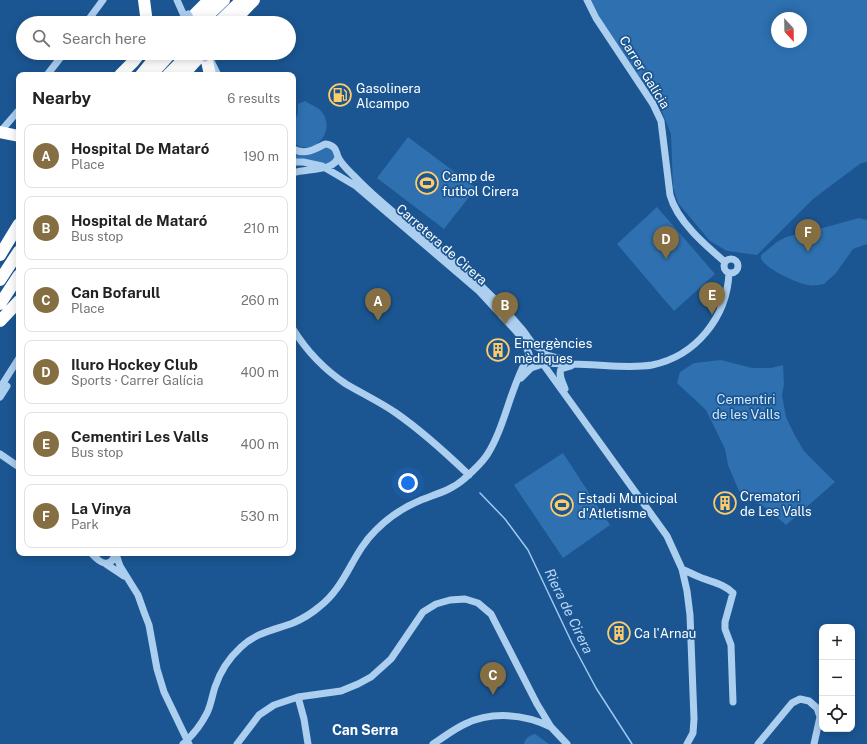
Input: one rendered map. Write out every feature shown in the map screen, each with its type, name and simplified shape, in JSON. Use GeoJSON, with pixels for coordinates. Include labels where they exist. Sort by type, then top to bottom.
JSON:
{"type":"FeatureCollection","features":[{"type":"Feature","properties":{"kind":"highway"},"geometry":{"type":"LineString","coordinates":[[144,0],[146,16]]}},
{"type":"Feature","properties":{"kind":"highway"},"geometry":{"type":"LineString","coordinates":[[207,16],[224,0]]}},
{"type":"Feature","properties":{"kind":"highway"},"geometry":{"type":"LineString","coordinates":[[225,16],[242,0]]}},
{"type":"Feature","properties":{"kind":"highway"},"geometry":{"type":"LineString","coordinates":[[239,16],[254,0]]}},
{"type":"Feature","properties":{"kind":"highway"},"geometry":{"type":"LineString","coordinates":[[190,16],[207,1]]}},
{"type":"Feature","properties":{"kind":"highway"},"geometry":{"type":"LineString","coordinates":[[123,72],[135,60]]}},
{"type":"Feature","properties":{"kind":"highway"},"geometry":{"type":"LineString","coordinates":[[130,72],[139,60]]}},
{"type":"Feature","properties":{"kind":"highway"},"geometry":{"type":"LineString","coordinates":[[143,72],[153,60]]}},
{"type":"Feature","properties":{"kind":"highway"},"geometry":{"type":"LineString","coordinates":[[155,72],[166,60]]}},
{"type":"Feature","properties":{"kind":"highway"},"geometry":{"type":"LineString","coordinates":[[171,72],[183,60]]}},
{"type":"Feature","properties":{"kind":"highway"},"geometry":{"type":"LineString","coordinates":[[186,72],[200,60]]}},
{"type":"Feature","properties":{"kind":"highway"},"geometry":{"type":"LineString","coordinates":[[189,72],[201,60]]}},
{"type":"Feature","properties":{"kind":"highway"},"geometry":{"type":"LineString","coordinates":[[207,60],[209,72]]}},
{"type":"Feature","properties":{"kind":"highway"},"geometry":{"type":"LineString","coordinates":[[0,132],[16,135]]}},
{"type":"Feature","properties":{"kind":"highway"},"geometry":{"type":"LineString","coordinates":[[0,255],[16,229]]}},
{"type":"Feature","properties":{"kind":"highway"},"geometry":{"type":"LineString","coordinates":[[0,280],[16,256]]}},
{"type":"Feature","properties":{"kind":"highway"},"geometry":{"type":"LineString","coordinates":[[0,304],[16,280]]}},
{"type":"Feature","properties":{"kind":"highway"},"geometry":{"type":"LineString","coordinates":[[0,321],[16,304]]}},
{"type":"Feature","properties":{"kind":"street"},"geometry":{"type":"LineString","coordinates":[[177,0],[185,16]]}},
{"type":"Feature","properties":{"kind":"street"},"geometry":{"type":"LineString","coordinates":[[182,0],[186,16]]}},
{"type":"Feature","properties":{"kind":"street","name":"Carrer Galícia"},"geometry":{"type":"LineString","coordinates":[[587,0],[596,18],[652,104],[661,121],[670,195],[673,205],[694,233],[725,262]]}},
{"type":"Feature","properties":{"kind":"street"},"geometry":{"type":"LineString","coordinates":[[90,16],[99,2]]}},
{"type":"Feature","properties":{"kind":"street"},"geometry":{"type":"LineString","coordinates":[[49,72],[59,60]]}},
{"type":"Feature","properties":{"kind":"street"},"geometry":{"type":"LineString","coordinates":[[209,60],[215,72]]}},
{"type":"Feature","properties":{"kind":"street"},"geometry":{"type":"LineString","coordinates":[[0,132],[16,113]]}},
{"type":"Feature","properties":{"kind":"street","name":"Carretera de Cirera"},"geometry":{"type":"LineString","coordinates":[[296,150],[300,152],[309,151],[328,144],[336,149],[338,157],[351,174],[481,286],[503,307],[538,349]]}},
{"type":"Feature","properties":{"kind":"street"},"geometry":{"type":"LineString","coordinates":[[296,172],[332,165],[338,157]]}},
{"type":"Feature","properties":{"kind":"street","name":"Carretera de Cirera"},"geometry":{"type":"LineString","coordinates":[[296,162],[325,167],[356,186],[479,291],[524,341],[529,356]]}},
{"type":"Feature","properties":{"kind":"street"},"geometry":{"type":"LineString","coordinates":[[516,382],[527,371],[544,364],[631,366],[651,365],[662,362],[692,346],[708,331],[717,318],[726,297],[729,273],[724,268],[725,262],[732,259],[737,261],[738,264],[736,272],[729,273]]}},
{"type":"Feature","properties":{"kind":"street"},"geometry":{"type":"LineString","coordinates":[[296,334],[304,346],[335,376],[398,415],[444,452],[469,475]]}},
{"type":"Feature","properties":{"kind":"street"},"geometry":{"type":"LineString","coordinates":[[296,342],[304,346]]}},
{"type":"Feature","properties":{"kind":"street"},"geometry":{"type":"LineString","coordinates":[[117,556],[126,577],[138,595],[149,625],[157,669],[164,692],[186,743],[205,717],[219,676],[223,669],[241,647],[263,632],[300,620],[320,607],[342,582],[364,543],[384,522],[410,505],[456,485],[482,462],[493,444],[516,382],[532,350],[538,349],[546,355],[583,364]]}},
{"type":"Feature","properties":{"kind":"street"},"geometry":{"type":"LineString","coordinates":[[544,364],[546,355]]}},
{"type":"Feature","properties":{"kind":"street"},"geometry":{"type":"LineString","coordinates":[[529,356],[530,363],[536,366]]}},
{"type":"Feature","properties":{"kind":"street"},"geometry":{"type":"LineString","coordinates":[[0,393],[16,364]]}},
{"type":"Feature","properties":{"kind":"street"},"geometry":{"type":"LineString","coordinates":[[544,364],[667,536],[682,569],[690,614],[694,719],[693,733],[687,744]]}},
{"type":"Feature","properties":{"kind":"street"},"geometry":{"type":"LineString","coordinates":[[574,406],[560,372],[561,369],[583,364]]}},
{"type":"Feature","properties":{"kind":"street"},"geometry":{"type":"LineString","coordinates":[[0,393],[16,371]]}},
{"type":"Feature","properties":{"kind":"street"},"geometry":{"type":"LineString","coordinates":[[0,450],[9,460]]}},
{"type":"Feature","properties":{"kind":"street"},"geometry":{"type":"LineString","coordinates":[[0,454],[16,465]]}},
{"type":"Feature","properties":{"kind":"street"},"geometry":{"type":"LineString","coordinates":[[94,556],[102,564],[106,564],[126,577]]}},
{"type":"Feature","properties":{"kind":"street"},"geometry":{"type":"LineString","coordinates":[[106,564],[112,562],[115,556]]}},
{"type":"Feature","properties":{"kind":"street"},"geometry":{"type":"LineString","coordinates":[[682,569],[698,577],[714,581],[727,587],[734,593],[725,622],[725,629],[731,645],[733,702]]}},
{"type":"Feature","properties":{"kind":"street"},"geometry":{"type":"LineString","coordinates":[[237,744],[250,725],[263,712],[282,701],[298,697],[341,691],[365,682],[378,673],[391,659],[423,612],[436,604],[457,599],[465,599],[478,603],[491,614],[537,704],[551,727],[567,744]]}},
{"type":"Feature","properties":{"kind":"street"},"geometry":{"type":"LineString","coordinates":[[298,697],[304,719],[308,744]]}},
{"type":"Feature","properties":{"kind":"street"},"geometry":{"type":"LineString","coordinates":[[758,744],[792,703],[800,699],[809,701],[817,708],[820,717],[814,744]]}},
{"type":"Feature","properties":{"kind":"street"},"geometry":{"type":"LineString","coordinates":[[433,744],[465,724],[492,716],[508,715],[526,718],[551,727]]}},
{"type":"Feature","properties":{"kind":"green space"},"geometry":{"type":"Polygon","coordinates":[[[590,0],[867,0],[867,162],[861,163],[813,199],[757,255],[727,251],[710,241],[678,203],[673,187],[671,134],[661,109],[602,21],[590,0]]]}},
{"type":"Feature","properties":{"kind":"green space"},"geometry":{"type":"Polygon","coordinates":[[[305,101],[318,108],[325,119],[327,126],[325,134],[315,145],[301,147],[296,144],[296,118],[298,113],[298,104],[305,101]]]}},
{"type":"Feature","properties":{"kind":"green space","name":"Camp de futbol Cirera"},"geometry":{"type":"Polygon","coordinates":[[[408,137],[476,188],[444,229],[377,178],[408,137]]]}},
{"type":"Feature","properties":{"kind":"green space"},"geometry":{"type":"Polygon","coordinates":[[[325,147],[330,148],[335,155],[334,161],[326,164],[296,159],[296,154],[310,154],[325,147]]]}},
{"type":"Feature","properties":{"kind":"green space"},"geometry":{"type":"Polygon","coordinates":[[[657,207],[715,274],[674,311],[617,244],[657,207]]]}},
{"type":"Feature","properties":{"kind":"green space"},"geometry":{"type":"Polygon","coordinates":[[[859,218],[867,220],[867,244],[853,249],[836,273],[824,284],[810,285],[796,281],[769,267],[761,259],[761,255],[777,242],[786,237],[859,218]]]}},
{"type":"Feature","properties":{"kind":"green space","name":"Cementiri de les Valls"},"geometry":{"type":"Polygon","coordinates":[[[721,360],[752,368],[771,368],[783,365],[784,384],[782,395],[786,417],[804,451],[835,482],[786,525],[766,508],[739,491],[728,465],[725,449],[706,410],[677,383],[680,372],[694,363],[721,360]]]}},
{"type":"Feature","properties":{"kind":"green space","name":"Estadi Municipal d'Atletisme"},"geometry":{"type":"Polygon","coordinates":[[[563,453],[610,525],[563,558],[514,485],[563,453]]]}},
{"type":"Feature","properties":{"kind":"green space"},"geometry":{"type":"Polygon","coordinates":[[[535,734],[549,744],[524,744],[528,737],[535,734]]]}},
{"type":"Feature","properties":{"kind":"waterway","name":"Riera de Cirera"},"geometry":{"type":"LineString","coordinates":[[480,493],[505,519],[528,550],[572,643],[596,688],[632,744]]}},
{"type":"Feature","properties":{"kind":"place","name":"Gasolinera Alcampo"},"geometry":{"type":"Point","coordinates":[340,95]}},
{"type":"Feature","properties":{"kind":"place","name":"Camp de futbol Cirera"},"geometry":{"type":"Point","coordinates":[427,183]}},
{"type":"Feature","properties":{"kind":"place","name":"La Vinya"},"geometry":{"type":"Point","coordinates":[808,252]}},
{"type":"Feature","properties":{"kind":"place","name":"Iluro Hockey Club"},"geometry":{"type":"Point","coordinates":[666,259]}},
{"type":"Feature","properties":{"kind":"place","name":"Cementiri Les Valls"},"geometry":{"type":"Point","coordinates":[712,315]}},
{"type":"Feature","properties":{"kind":"place","name":"Hospital De Mataró"},"geometry":{"type":"Point","coordinates":[378,321]}},
{"type":"Feature","properties":{"kind":"place","name":"Hospital de Mataró"},"geometry":{"type":"Point","coordinates":[505,325]}},
{"type":"Feature","properties":{"kind":"place","name":"Emergències mèdiques"},"geometry":{"type":"Point","coordinates":[498,350]}},
{"type":"Feature","properties":{"kind":"place","name":"Crematori de Les Valls"},"geometry":{"type":"Point","coordinates":[725,503]}},
{"type":"Feature","properties":{"kind":"place","name":"Estadi Municipal d'Atletisme"},"geometry":{"type":"Point","coordinates":[562,505]}},
{"type":"Feature","properties":{"kind":"place","name":"Ca l'Arnau"},"geometry":{"type":"Point","coordinates":[619,633]}},
{"type":"Feature","properties":{"kind":"place","name":"Can Bofarull"},"geometry":{"type":"Point","coordinates":[493,695]}},
{"type":"Feature","properties":{"kind":"district","name":"Can Serra"},"geometry":{"type":"Point","coordinates":[365,730]}}]}
